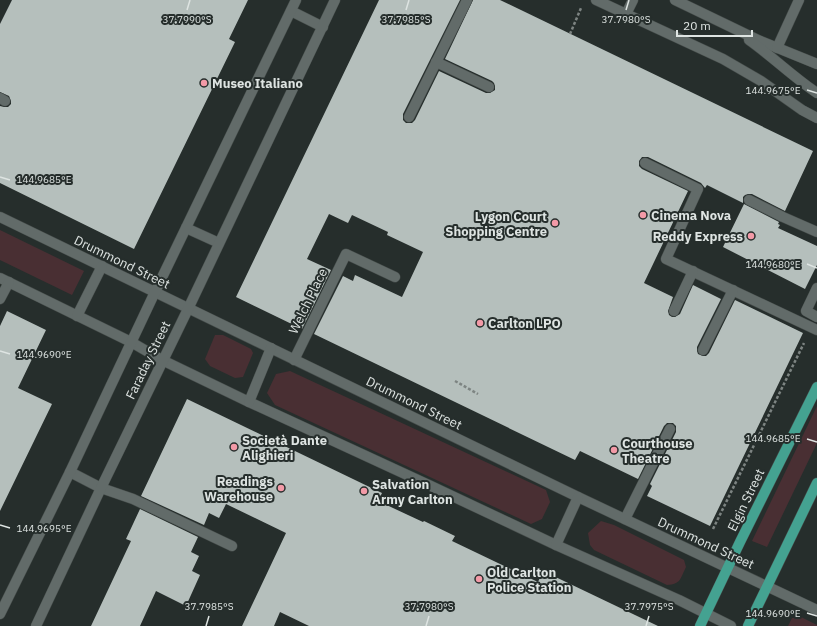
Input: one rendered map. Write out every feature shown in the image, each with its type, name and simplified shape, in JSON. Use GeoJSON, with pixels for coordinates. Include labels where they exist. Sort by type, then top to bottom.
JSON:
{"type":"FeatureCollection","features":[{"type":"Feature","properties":{"kind":"main road","name":"Elgin Street"},"geometry":{"type":"LineString","coordinates":[[700,626],[817,387]]}},
{"type":"Feature","properties":{"kind":"main road"},"geometry":{"type":"LineString","coordinates":[[748,626],[817,483]]}},
{"type":"Feature","properties":{"kind":"street","name":"Faraday Street"},"geometry":{"type":"LineString","coordinates":[[0,614],[70,472],[296,0]]}},
{"type":"Feature","properties":{"kind":"street","name":"Faraday Street"},"geometry":{"type":"LineString","coordinates":[[36,626],[335,0]]}},
{"type":"Feature","properties":{"kind":"street"},"geometry":{"type":"LineString","coordinates":[[409,117],[467,0]]}},
{"type":"Feature","properties":{"kind":"street"},"geometry":{"type":"LineString","coordinates":[[596,0],[723,59],[761,81],[802,110],[817,118]]}},
{"type":"Feature","properties":{"kind":"street"},"geometry":{"type":"LineString","coordinates":[[626,14],[633,0]]}},
{"type":"Feature","properties":{"kind":"street"},"geometry":{"type":"LineString","coordinates":[[675,0],[776,48],[817,64]]}},
{"type":"Feature","properties":{"kind":"street"},"geometry":{"type":"LineString","coordinates":[[776,48],[799,0]]}},
{"type":"Feature","properties":{"kind":"street"},"geometry":{"type":"LineString","coordinates":[[291,12],[323,27]]}},
{"type":"Feature","properties":{"kind":"street"},"geometry":{"type":"LineString","coordinates":[[732,28],[766,52],[792,76],[817,93]]}},
{"type":"Feature","properties":{"kind":"street"},"geometry":{"type":"LineString","coordinates":[[436,62],[489,87]]}},
{"type":"Feature","properties":{"kind":"street"},"geometry":{"type":"LineString","coordinates":[[645,163],[698,189],[666,258],[814,329]]}},
{"type":"Feature","properties":{"kind":"street"},"geometry":{"type":"LineString","coordinates":[[749,200],[817,232]]}},
{"type":"Feature","properties":{"kind":"street","name":"Drummond Street"},"geometry":{"type":"LineString","coordinates":[[0,217],[625,520],[817,610]]}},
{"type":"Feature","properties":{"kind":"street"},"geometry":{"type":"LineString","coordinates":[[186,228],[219,243]]}},
{"type":"Feature","properties":{"kind":"street","name":"Welch Place"},"geometry":{"type":"LineString","coordinates":[[294,360],[346,254],[396,277]]}},
{"type":"Feature","properties":{"kind":"street"},"geometry":{"type":"LineString","coordinates":[[77,316],[102,266]]}},
{"type":"Feature","properties":{"kind":"street"},"geometry":{"type":"LineString","coordinates":[[674,310],[693,271]]}},
{"type":"Feature","properties":{"kind":"street"},"geometry":{"type":"LineString","coordinates":[[0,299],[4,280],[249,402],[556,545],[679,600],[730,626]]}},
{"type":"Feature","properties":{"kind":"street"},"geometry":{"type":"LineString","coordinates":[[814,315],[806,311],[817,288]]}},
{"type":"Feature","properties":{"kind":"street"},"geometry":{"type":"LineString","coordinates":[[703,350],[733,290]]}},
{"type":"Feature","properties":{"kind":"street"},"geometry":{"type":"LineString","coordinates":[[249,402],[271,348]]}},
{"type":"Feature","properties":{"kind":"street"},"geometry":{"type":"LineString","coordinates":[[625,520],[670,429]]}},
{"type":"Feature","properties":{"kind":"street"},"geometry":{"type":"LineString","coordinates":[[70,472],[101,488],[133,499],[232,546]]}},
{"type":"Feature","properties":{"kind":"street"},"geometry":{"type":"LineString","coordinates":[[556,545],[578,497]]}},
{"type":"Feature","properties":{"kind":"path"},"geometry":{"type":"LineString","coordinates":[[570,34],[582,7]]}},
{"type":"Feature","properties":{"kind":"path"},"geometry":{"type":"LineString","coordinates":[[713,529],[814,329]]}},
{"type":"Feature","properties":{"kind":"path"},"geometry":{"type":"LineString","coordinates":[[455,382],[478,394]]}},
{"type":"Feature","properties":{"kind":"shaded area"},"geometry":{"type":"Polygon","coordinates":[[[0,230],[84,271],[72,295],[0,260],[0,230]]]}},
{"type":"Feature","properties":{"kind":"shaded area"},"geometry":{"type":"Polygon","coordinates":[[[215,335],[223,335],[251,349],[253,353],[243,377],[235,378],[210,366],[205,359],[215,335]]]}},
{"type":"Feature","properties":{"kind":"shaded area"},"geometry":{"type":"Polygon","coordinates":[[[290,371],[546,490],[550,502],[542,519],[531,524],[275,405],[267,393],[276,374],[290,371]]]}},
{"type":"Feature","properties":{"kind":"shaded area"},"geometry":{"type":"Polygon","coordinates":[[[817,406],[817,443],[767,547],[752,541],[817,406]]]}},
{"type":"Feature","properties":{"kind":"shaded area"},"geometry":{"type":"Polygon","coordinates":[[[601,521],[614,525],[684,560],[686,567],[680,580],[667,585],[594,550],[590,545],[588,533],[601,521]]]}},
{"type":"Feature","properties":{"kind":"shaded area"},"geometry":{"type":"Polygon","coordinates":[[[801,617],[817,626],[788,626],[792,618],[801,617]]]}},
{"type":"Feature","properties":{"kind":"building"},"geometry":{"type":"Polygon","coordinates":[[[12,0],[248,0],[229,39],[235,42],[134,249],[0,183],[0,106],[8,107],[11,104],[11,101],[9,96],[0,92],[0,24],[12,0]]]}},
{"type":"Feature","properties":{"kind":"building"},"geometry":{"type":"Polygon","coordinates":[[[379,0],[460,0],[403,114],[403,120],[406,123],[412,123],[415,120],[439,71],[486,93],[490,93],[495,90],[494,83],[492,81],[445,59],[473,0],[500,0],[813,151],[785,211],[752,194],[745,195],[743,197],[743,203],[707,185],[705,188],[701,183],[648,157],[642,157],[639,161],[639,166],[642,169],[688,191],[644,283],[673,297],[668,311],[669,315],[672,317],[680,314],[693,285],[721,299],[697,347],[698,354],[706,356],[709,353],[735,300],[803,333],[710,526],[647,496],[652,486],[650,484],[676,432],[676,426],[673,423],[667,423],[664,426],[638,479],[580,451],[575,460],[314,334],[343,276],[353,281],[355,275],[402,297],[423,252],[387,235],[388,232],[352,215],[348,223],[329,214],[307,259],[331,270],[302,329],[236,297],[379,0]]]}},
{"type":"Feature","properties":{"kind":"building"},"geometry":{"type":"Polygon","coordinates":[[[744,204],[779,222],[778,224],[780,225],[778,228],[817,246],[817,265],[805,289],[723,247],[744,204]]]}},
{"type":"Feature","properties":{"kind":"building"},"geometry":{"type":"Polygon","coordinates":[[[7,311],[46,330],[18,388],[52,404],[0,511],[0,326],[7,311]]]}},
{"type":"Feature","properties":{"kind":"building"},"geometry":{"type":"Polygon","coordinates":[[[187,399],[382,493],[378,501],[455,536],[452,541],[538,582],[543,571],[658,626],[309,626],[280,612],[274,626],[242,626],[286,533],[226,504],[219,518],[209,513],[204,525],[141,496],[187,399]]]}},
{"type":"Feature","properties":{"kind":"building"},"geometry":{"type":"Polygon","coordinates":[[[140,509],[198,537],[191,552],[199,556],[192,571],[200,575],[186,606],[156,591],[140,626],[91,626],[131,541],[126,539],[140,509]]]}},
{"type":"Feature","properties":{"kind":"place","name":"Museo Italiano"},"geometry":{"type":"Point","coordinates":[204,83]}},
{"type":"Feature","properties":{"kind":"place","name":"Cinema Nova"},"geometry":{"type":"Point","coordinates":[643,215]}},
{"type":"Feature","properties":{"kind":"place","name":"Lygon Court Shopping Centre"},"geometry":{"type":"Point","coordinates":[555,223]}},
{"type":"Feature","properties":{"kind":"place","name":"Reddy Express"},"geometry":{"type":"Point","coordinates":[751,236]}},
{"type":"Feature","properties":{"kind":"place","name":"Carlton LPO"},"geometry":{"type":"Point","coordinates":[480,323]}},
{"type":"Feature","properties":{"kind":"place","name":"Società Dante Alighieri"},"geometry":{"type":"Point","coordinates":[234,447]}},
{"type":"Feature","properties":{"kind":"place","name":"Courthouse Theatre"},"geometry":{"type":"Point","coordinates":[614,450]}},
{"type":"Feature","properties":{"kind":"place","name":"Readings Warehouse"},"geometry":{"type":"Point","coordinates":[281,488]}},
{"type":"Feature","properties":{"kind":"place","name":"Salvation Army Carlton"},"geometry":{"type":"Point","coordinates":[364,491]}},
{"type":"Feature","properties":{"kind":"place","name":"Old Carlton Police Station"},"geometry":{"type":"Point","coordinates":[479,579]}}]}
